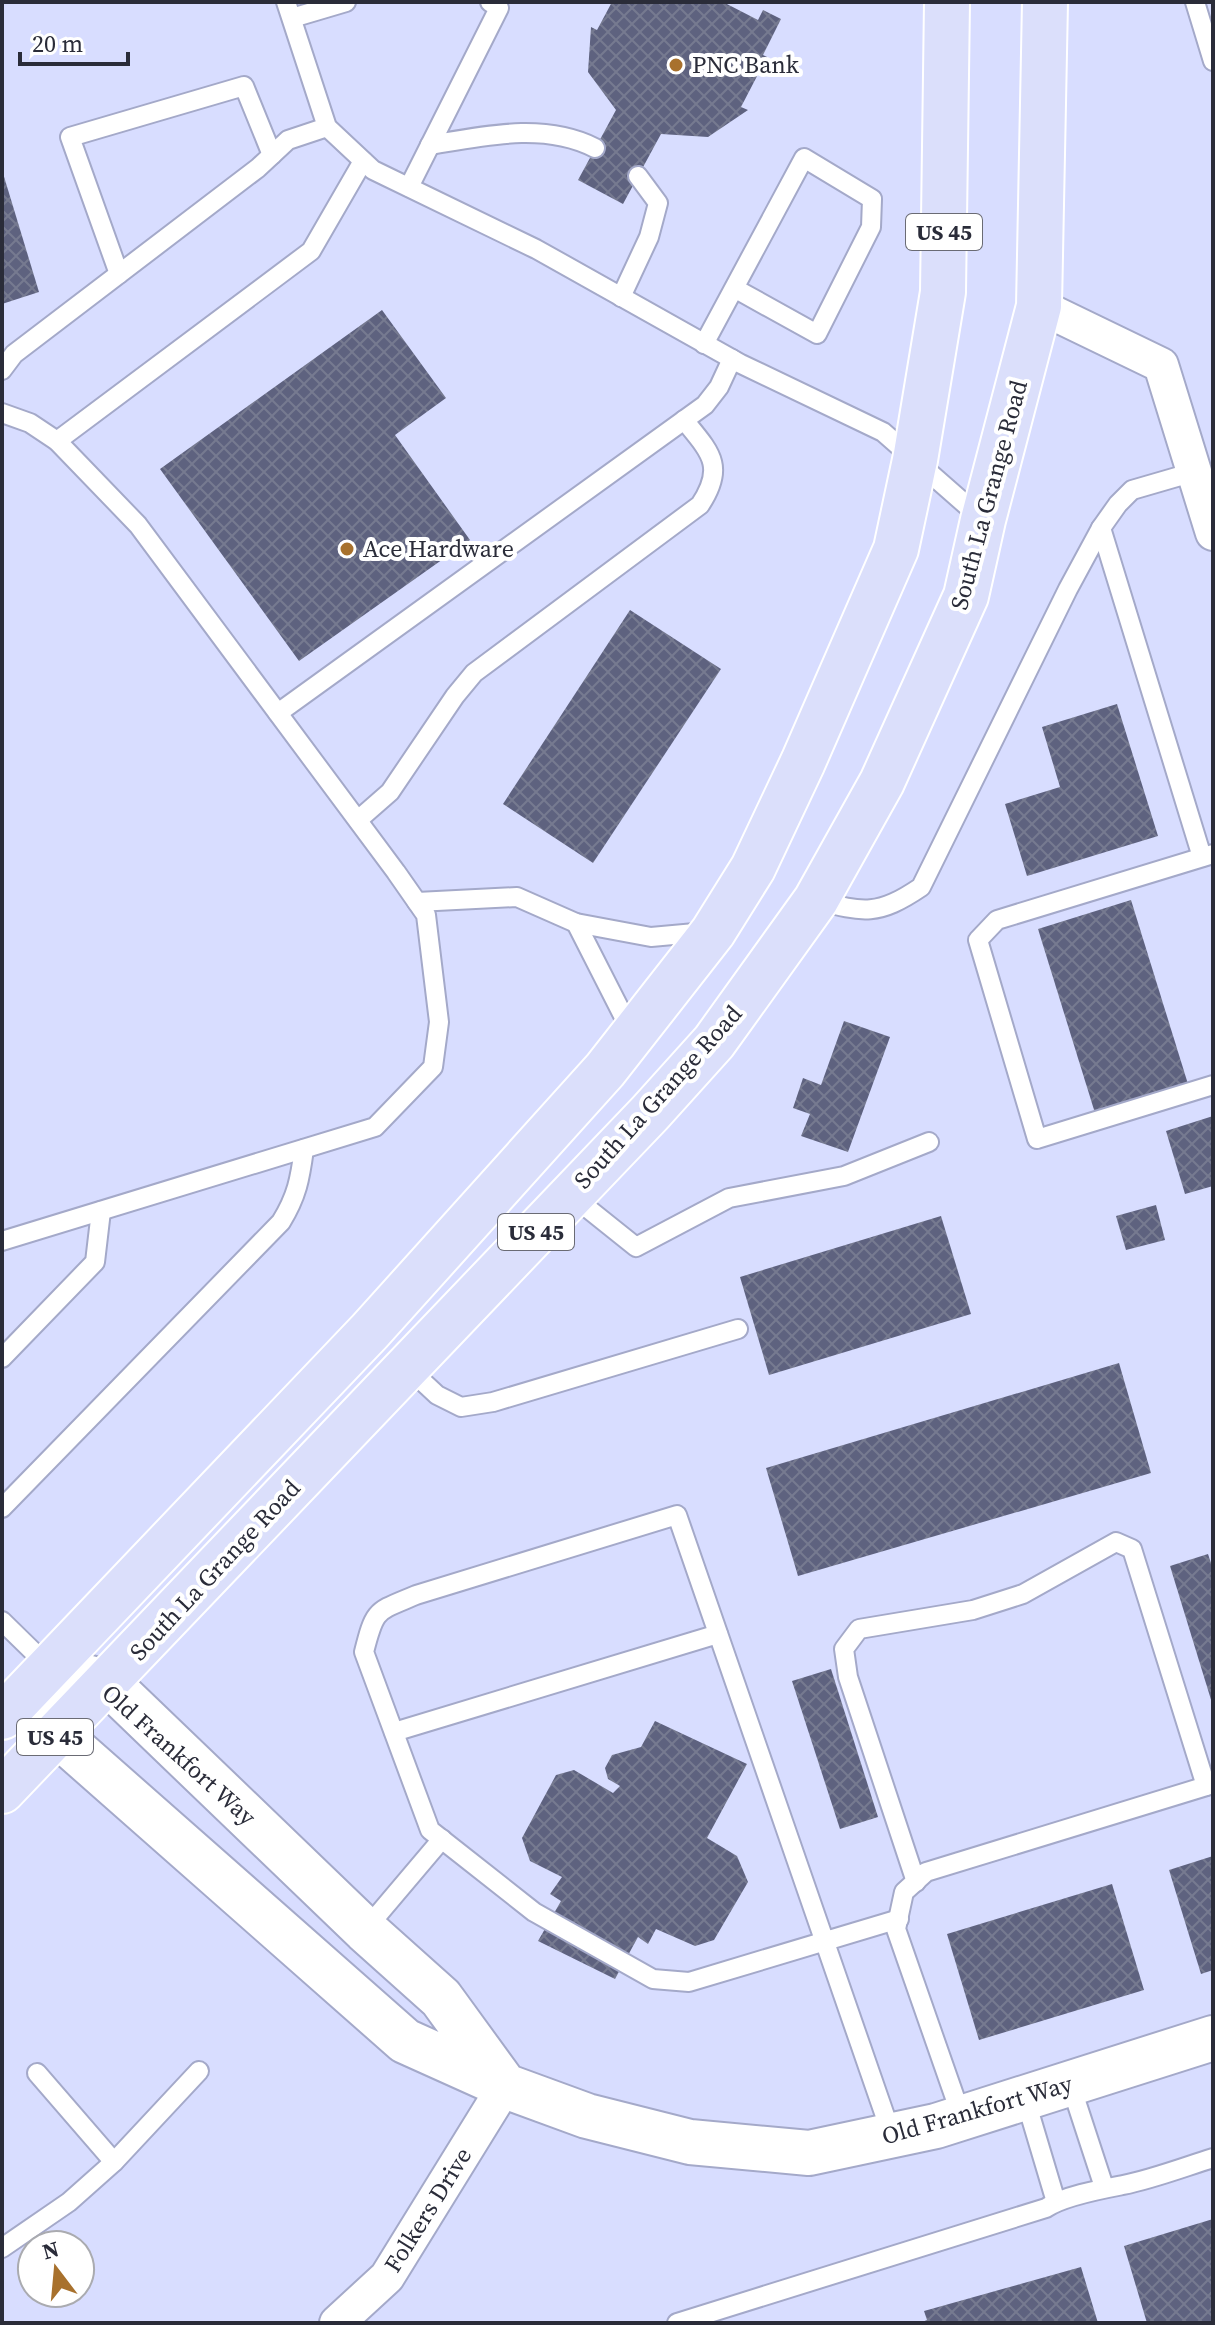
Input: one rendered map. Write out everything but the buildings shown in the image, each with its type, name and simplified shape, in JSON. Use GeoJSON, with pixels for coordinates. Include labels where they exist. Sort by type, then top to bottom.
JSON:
{"type":"FeatureCollection","features":[{"type":"Feature","properties":{"kind":"main road","name":"US 45"},"geometry":{"type":"LineString","coordinates":[[2,1717],[370,1331],[605,1070],[713,932],[753,868],[896,549],[915,460],[943,292],[947,2]]}},
{"type":"Feature","properties":{"kind":"main road","name":"South La Grange Road"},"geometry":{"type":"LineString","coordinates":[[2,1791],[108,1683],[714,1042],[816,900],[882,782],[966,596],[1039,306],[1045,2]]}},
{"type":"Feature","properties":{"kind":"street"},"geometry":{"type":"LineString","coordinates":[[1039,306],[1161,365],[1212,529]]}},
{"type":"Feature","properties":{"kind":"street"},"geometry":{"type":"LineString","coordinates":[[49,1667],[58,1735]]}},
{"type":"Feature","properties":{"kind":"street","name":"Old Frankfort Way"},"geometry":{"type":"LineString","coordinates":[[49,1667],[108,1683],[365,1930],[441,1998],[505,2086]]}},
{"type":"Feature","properties":{"kind":"street","name":"Old Frankfort Way"},"geometry":{"type":"LineString","coordinates":[[58,1735],[405,2041],[505,2086],[587,2116],[690,2142],[809,2153],[962,2118],[1213,2038]]}},
{"type":"Feature","properties":{"kind":"street","name":"Folkers Drive"},"geometry":{"type":"LineString","coordinates":[[337,2323],[387,2277],[505,2086]]}},
{"type":"Feature","properties":{"kind":"lane"},"geometry":{"type":"LineString","coordinates":[[346,2],[289,10],[327,127],[373,170],[536,249],[732,359],[883,432],[983,520]]}},
{"type":"Feature","properties":{"kind":"lane"},"geometry":{"type":"LineString","coordinates":[[409,187],[499,8],[490,2]]}},
{"type":"Feature","properties":{"kind":"lane"},"geometry":{"type":"LineString","coordinates":[[1195,2],[1213,61]]}},
{"type":"Feature","properties":{"kind":"lane"},"geometry":{"type":"LineString","coordinates":[[119,274],[70,137],[244,86],[272,155]]}},
{"type":"Feature","properties":{"kind":"lane"},"geometry":{"type":"LineString","coordinates":[[2,370],[14,354],[288,140],[327,127]]}},
{"type":"Feature","properties":{"kind":"lane"},"geometry":{"type":"LineString","coordinates":[[430,145],[493,134],[543,133],[576,138],[595,148]]}},
{"type":"Feature","properties":{"kind":"lane"},"geometry":{"type":"LineString","coordinates":[[704,344],[734,288],[804,158],[872,199],[871,227],[817,334],[734,288]]}},
{"type":"Feature","properties":{"kind":"lane"},"geometry":{"type":"LineString","coordinates":[[57,441],[311,251],[363,161]]}},
{"type":"Feature","properties":{"kind":"lane"},"geometry":{"type":"LineString","coordinates":[[621,297],[649,237],[658,203],[638,176]]}},
{"type":"Feature","properties":{"kind":"lane"},"geometry":{"type":"LineString","coordinates":[[278,713],[705,405],[719,387],[732,359]]}},
{"type":"Feature","properties":{"kind":"lane"},"geometry":{"type":"LineString","coordinates":[[2,413],[30,423],[57,441],[138,525],[417,902],[426,915],[439,1022],[433,1067],[375,1127],[2,1241]]}},
{"type":"Feature","properties":{"kind":"lane"},"geometry":{"type":"LineString","coordinates":[[358,820],[390,792],[474,673],[700,505],[712,487],[715,471],[712,454],[684,420]]}},
{"type":"Feature","properties":{"kind":"lane"},"geometry":{"type":"LineString","coordinates":[[816,900],[856,911],[876,910],[897,903],[921,887],[1101,528],[1132,490],[1194,472]]}},
{"type":"Feature","properties":{"kind":"lane"},"geometry":{"type":"LineString","coordinates":[[1101,528],[1208,855],[997,920],[978,940],[1037,1139],[1213,1085]]}},
{"type":"Feature","properties":{"kind":"lane"},"geometry":{"type":"LineString","coordinates":[[417,902],[517,897],[576,923],[651,937],[713,932]]}},
{"type":"Feature","properties":{"kind":"lane"},"geometry":{"type":"LineString","coordinates":[[576,923],[632,1033]]}},
{"type":"Feature","properties":{"kind":"lane"},"geometry":{"type":"LineString","coordinates":[[571,1195],[636,1247],[729,1198],[844,1176],[929,1142]]}},
{"type":"Feature","properties":{"kind":"lane"},"geometry":{"type":"LineString","coordinates":[[2,1508],[281,1222],[295,1199],[304,1149]]}},
{"type":"Feature","properties":{"kind":"lane"},"geometry":{"type":"LineString","coordinates":[[2,1358],[95,1262],[101,1211]]}},
{"type":"Feature","properties":{"kind":"lane"},"geometry":{"type":"LineString","coordinates":[[407,1367],[437,1395],[461,1407],[493,1402],[738,1329]]}},
{"type":"Feature","properties":{"kind":"lane"},"geometry":{"type":"LineString","coordinates":[[892,2136],[825,1942],[718,1634],[677,1515],[416,1595],[379,1610],[370,1628],[364,1652],[430,1830],[534,1912],[653,1979],[689,1982],[825,1942],[899,1919]]}},
{"type":"Feature","properties":{"kind":"lane"},"geometry":{"type":"LineString","coordinates":[[916,1882],[848,1677],[844,1649],[859,1629],[973,1610],[1023,1594],[1116,1542],[1132,1549],[1210,1785],[926,1872],[916,1882],[904,1892],[896,1929],[962,2118]]}},
{"type":"Feature","properties":{"kind":"lane"},"geometry":{"type":"LineString","coordinates":[[2,1621],[49,1667]]}},
{"type":"Feature","properties":{"kind":"lane"},"geometry":{"type":"LineString","coordinates":[[394,1732],[718,1634]]}},
{"type":"Feature","properties":{"kind":"lane"},"geometry":{"type":"LineString","coordinates":[[365,1930],[442,1839]]}},
{"type":"Feature","properties":{"kind":"lane"},"geometry":{"type":"LineString","coordinates":[[2,2248],[69,2202],[114,2162],[199,2071]]}},
{"type":"Feature","properties":{"kind":"lane"},"geometry":{"type":"LineString","coordinates":[[37,2073],[114,2162]]}},
{"type":"Feature","properties":{"kind":"lane"},"geometry":{"type":"LineString","coordinates":[[1070,2083],[1104,2187]]}},
{"type":"Feature","properties":{"kind":"lane"},"geometry":{"type":"LineString","coordinates":[[1025,2098],[1056,2202]]}},
{"type":"Feature","properties":{"kind":"lane"},"geometry":{"type":"LineString","coordinates":[[677,2323],[1046,2208],[1104,2187],[1123,2185],[1213,2158]]}},
{"type":"Feature","properties":{"kind":"place","name":"PNC Bank"},"geometry":{"type":"Point","coordinates":[676,65]}},
{"type":"Feature","properties":{"kind":"place","name":"Ace Hardware"},"geometry":{"type":"Point","coordinates":[347,549]}}]}
